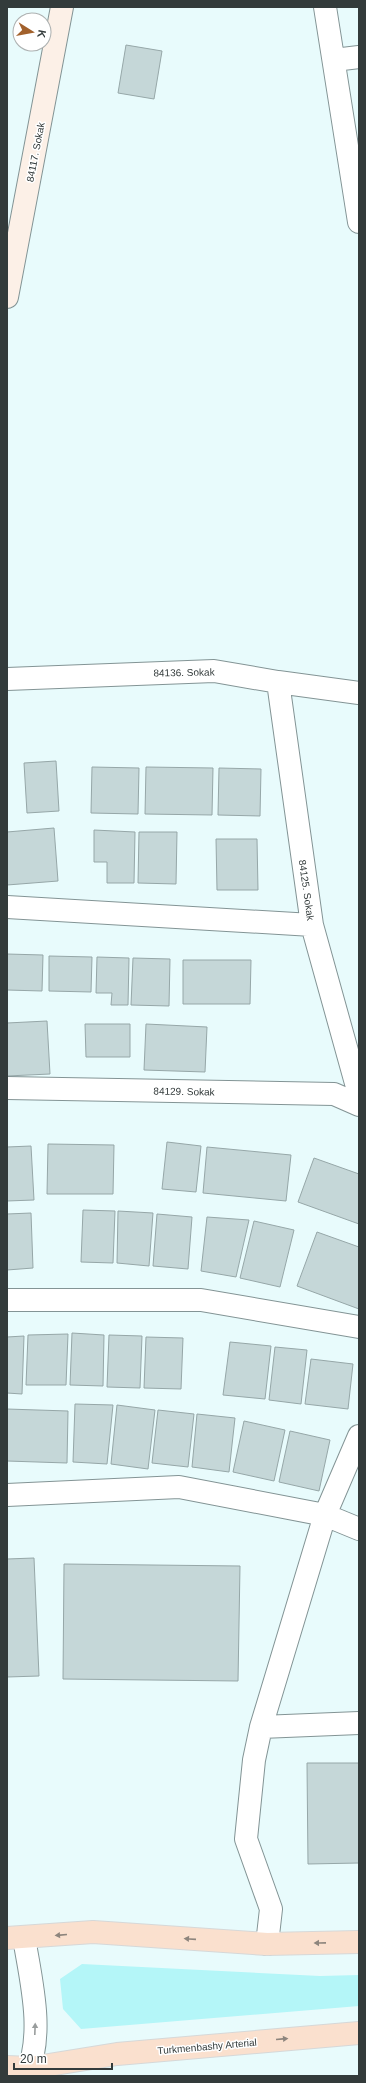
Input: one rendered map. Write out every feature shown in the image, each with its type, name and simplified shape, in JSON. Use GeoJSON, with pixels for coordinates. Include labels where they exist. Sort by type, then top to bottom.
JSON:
{"type":"FeatureCollection","features":[{"type":"Feature","properties":{"kind":"main road","name":"84117. Sokak"},"geometry":{"type":"LineString","coordinates":[[7,298],[62,7]]}},
{"type":"Feature","properties":{"kind":"main road"},"geometry":{"type":"LineString","coordinates":[[15,1938],[93,1932],[267,1944],[359,1942]]}},
{"type":"Feature","properties":{"kind":"main road","name":"Turkmenbashy Arterial"},"geometry":{"type":"LineString","coordinates":[[7,2067],[28,2072],[117,2054],[359,2033]]}},
{"type":"Feature","properties":{"kind":"street"},"geometry":{"type":"LineString","coordinates":[[325,7],[359,222]]}},
{"type":"Feature","properties":{"kind":"street"},"geometry":{"type":"LineString","coordinates":[[334,60],[359,57]]}},
{"type":"Feature","properties":{"kind":"street","name":"84136. Sokak"},"geometry":{"type":"LineString","coordinates":[[7,679],[214,671],[278,682],[359,693]]}},
{"type":"Feature","properties":{"kind":"street","name":"84125. Sokak"},"geometry":{"type":"LineString","coordinates":[[278,682],[312,925],[359,1094]]}},
{"type":"Feature","properties":{"kind":"street"},"geometry":{"type":"LineString","coordinates":[[7,907],[312,925]]}},
{"type":"Feature","properties":{"kind":"street","name":"84129. Sokak"},"geometry":{"type":"LineString","coordinates":[[7,1088],[334,1094],[359,1105]]}},
{"type":"Feature","properties":{"kind":"street"},"geometry":{"type":"LineString","coordinates":[[7,1300],[201,1300],[359,1326]]}},
{"type":"Feature","properties":{"kind":"street"},"geometry":{"type":"LineString","coordinates":[[267,1944],[271,1909],[246,1839],[254,1760],[261,1727],[325,1514],[359,1436]]}},
{"type":"Feature","properties":{"kind":"street"},"geometry":{"type":"LineString","coordinates":[[7,1495],[179,1488],[325,1514],[359,1529]]}},
{"type":"Feature","properties":{"kind":"street"},"geometry":{"type":"LineString","coordinates":[[261,1727],[359,1723]]}},
{"type":"Feature","properties":{"kind":"street"},"geometry":{"type":"LineString","coordinates":[[15,1938],[36,2028],[28,2072]]}},
{"type":"Feature","properties":{"kind":"shaded area"},"geometry":{"type":"Polygon","coordinates":[[[82,1964],[320,1976],[359,1975],[359,2006],[81,2029],[63,2009],[60,1979],[82,1964]]]}},
{"type":"Feature","properties":{"kind":"building"},"geometry":{"type":"Polygon","coordinates":[[[126,45],[162,51],[154,99],[118,93],[126,45]]]}},
{"type":"Feature","properties":{"kind":"building"},"geometry":{"type":"Polygon","coordinates":[[[56,761],[59,811],[27,813],[24,763],[56,761]]]}},
{"type":"Feature","properties":{"kind":"building"},"geometry":{"type":"Polygon","coordinates":[[[92,767],[139,768],[138,814],[91,813],[92,767]]]}},
{"type":"Feature","properties":{"kind":"building"},"geometry":{"type":"Polygon","coordinates":[[[146,767],[213,768],[212,815],[145,814],[146,767]]]}},
{"type":"Feature","properties":{"kind":"building"},"geometry":{"type":"Polygon","coordinates":[[[219,768],[261,769],[260,816],[218,815],[219,768]]]}},
{"type":"Feature","properties":{"kind":"building"},"geometry":{"type":"Polygon","coordinates":[[[54,828],[58,881],[7,885],[7,832],[54,828]]]}},
{"type":"Feature","properties":{"kind":"building"},"geometry":{"type":"Polygon","coordinates":[[[94,830],[135,832],[134,883],[107,883],[107,862],[94,862],[94,830]]]}},
{"type":"Feature","properties":{"kind":"building"},"geometry":{"type":"Polygon","coordinates":[[[139,832],[177,832],[176,884],[138,883],[139,832]]]}},
{"type":"Feature","properties":{"kind":"building"},"geometry":{"type":"Polygon","coordinates":[[[216,839],[257,839],[258,890],[217,890],[216,839]]]}},
{"type":"Feature","properties":{"kind":"building"},"geometry":{"type":"Polygon","coordinates":[[[7,954],[43,955],[42,991],[7,990],[7,954]]]}},
{"type":"Feature","properties":{"kind":"building"},"geometry":{"type":"Polygon","coordinates":[[[49,956],[92,957],[91,992],[49,991],[49,956]]]}},
{"type":"Feature","properties":{"kind":"building"},"geometry":{"type":"Polygon","coordinates":[[[97,957],[129,958],[128,1005],[111,1005],[112,993],[96,993],[97,957]]]}},
{"type":"Feature","properties":{"kind":"building"},"geometry":{"type":"Polygon","coordinates":[[[133,958],[170,959],[169,1006],[131,1005],[133,958]]]}},
{"type":"Feature","properties":{"kind":"building"},"geometry":{"type":"Polygon","coordinates":[[[183,960],[251,960],[250,1004],[183,1004],[183,960]]]}},
{"type":"Feature","properties":{"kind":"building"},"geometry":{"type":"Polygon","coordinates":[[[47,1021],[50,1074],[7,1076],[7,1023],[47,1021]]]}},
{"type":"Feature","properties":{"kind":"building"},"geometry":{"type":"Polygon","coordinates":[[[85,1024],[130,1024],[130,1057],[86,1057],[85,1024]]]}},
{"type":"Feature","properties":{"kind":"building"},"geometry":{"type":"Polygon","coordinates":[[[146,1024],[207,1027],[205,1072],[144,1070],[146,1024]]]}},
{"type":"Feature","properties":{"kind":"building"},"geometry":{"type":"Polygon","coordinates":[[[167,1142],[201,1146],[196,1192],[162,1189],[167,1142]]]}},
{"type":"Feature","properties":{"kind":"building"},"geometry":{"type":"Polygon","coordinates":[[[48,1144],[114,1145],[113,1194],[47,1194],[48,1144]]]}},
{"type":"Feature","properties":{"kind":"building"},"geometry":{"type":"Polygon","coordinates":[[[31,1146],[34,1200],[7,1201],[7,1147],[31,1146]]]}},
{"type":"Feature","properties":{"kind":"building"},"geometry":{"type":"Polygon","coordinates":[[[207,1147],[291,1155],[286,1201],[203,1193],[207,1147]]]}},
{"type":"Feature","properties":{"kind":"building"},"geometry":{"type":"Polygon","coordinates":[[[314,1158],[359,1174],[359,1224],[298,1202],[314,1158]]]}},
{"type":"Feature","properties":{"kind":"building"},"geometry":{"type":"Polygon","coordinates":[[[83,1210],[115,1211],[113,1263],[81,1262],[83,1210]]]}},
{"type":"Feature","properties":{"kind":"building"},"geometry":{"type":"Polygon","coordinates":[[[118,1211],[153,1213],[149,1266],[117,1263],[118,1211]]]}},
{"type":"Feature","properties":{"kind":"building"},"geometry":{"type":"Polygon","coordinates":[[[31,1213],[33,1268],[7,1270],[7,1214],[31,1213]]]}},
{"type":"Feature","properties":{"kind":"building"},"geometry":{"type":"Polygon","coordinates":[[[157,1214],[192,1217],[188,1269],[153,1266],[157,1214]]]}},
{"type":"Feature","properties":{"kind":"building"},"geometry":{"type":"Polygon","coordinates":[[[207,1217],[249,1220],[236,1277],[201,1271],[207,1217]]]}},
{"type":"Feature","properties":{"kind":"building"},"geometry":{"type":"Polygon","coordinates":[[[254,1221],[294,1230],[280,1287],[240,1278],[254,1221]]]}},
{"type":"Feature","properties":{"kind":"building"},"geometry":{"type":"Polygon","coordinates":[[[317,1232],[359,1247],[359,1309],[297,1286],[317,1232]]]}},
{"type":"Feature","properties":{"kind":"building"},"geometry":{"type":"Polygon","coordinates":[[[72,1333],[104,1335],[103,1386],[70,1385],[72,1333]]]}},
{"type":"Feature","properties":{"kind":"building"},"geometry":{"type":"Polygon","coordinates":[[[68,1334],[66,1385],[26,1385],[28,1335],[68,1334]]]}},
{"type":"Feature","properties":{"kind":"building"},"geometry":{"type":"Polygon","coordinates":[[[109,1335],[142,1336],[140,1388],[107,1387],[109,1335]]]}},
{"type":"Feature","properties":{"kind":"building"},"geometry":{"type":"Polygon","coordinates":[[[24,1336],[22,1394],[7,1393],[7,1337],[24,1336]]]}},
{"type":"Feature","properties":{"kind":"building"},"geometry":{"type":"Polygon","coordinates":[[[146,1337],[183,1338],[181,1389],[144,1388],[146,1337]]]}},
{"type":"Feature","properties":{"kind":"building"},"geometry":{"type":"Polygon","coordinates":[[[230,1342],[271,1346],[265,1399],[223,1395],[230,1342]]]}},
{"type":"Feature","properties":{"kind":"building"},"geometry":{"type":"Polygon","coordinates":[[[275,1347],[307,1350],[301,1404],[269,1400],[275,1347]]]}},
{"type":"Feature","properties":{"kind":"building"},"geometry":{"type":"Polygon","coordinates":[[[311,1359],[353,1364],[348,1409],[305,1404],[311,1359]]]}},
{"type":"Feature","properties":{"kind":"building"},"geometry":{"type":"Polygon","coordinates":[[[75,1404],[113,1405],[107,1464],[73,1462],[75,1404]]]}},
{"type":"Feature","properties":{"kind":"building"},"geometry":{"type":"Polygon","coordinates":[[[117,1405],[155,1410],[148,1469],[111,1464],[117,1405]]]}},
{"type":"Feature","properties":{"kind":"building"},"geometry":{"type":"Polygon","coordinates":[[[7,1409],[68,1411],[67,1463],[7,1461],[7,1409]]]}},
{"type":"Feature","properties":{"kind":"building"},"geometry":{"type":"Polygon","coordinates":[[[158,1410],[194,1414],[188,1467],[152,1463],[158,1410]]]}},
{"type":"Feature","properties":{"kind":"building"},"geometry":{"type":"Polygon","coordinates":[[[197,1414],[235,1418],[229,1472],[192,1467],[197,1414]]]}},
{"type":"Feature","properties":{"kind":"building"},"geometry":{"type":"Polygon","coordinates":[[[244,1421],[285,1430],[274,1481],[233,1472],[244,1421]]]}},
{"type":"Feature","properties":{"kind":"building"},"geometry":{"type":"Polygon","coordinates":[[[290,1431],[330,1440],[319,1491],[279,1482],[290,1431]]]}},
{"type":"Feature","properties":{"kind":"building"},"geometry":{"type":"Polygon","coordinates":[[[34,1558],[39,1676],[7,1677],[7,1559],[34,1558]]]}},
{"type":"Feature","properties":{"kind":"building"},"geometry":{"type":"Polygon","coordinates":[[[64,1564],[240,1566],[238,1681],[63,1679],[64,1564]]]}},
{"type":"Feature","properties":{"kind":"building"},"geometry":{"type":"Polygon","coordinates":[[[307,1763],[359,1763],[359,1863],[308,1864],[307,1763]]]}}]}
